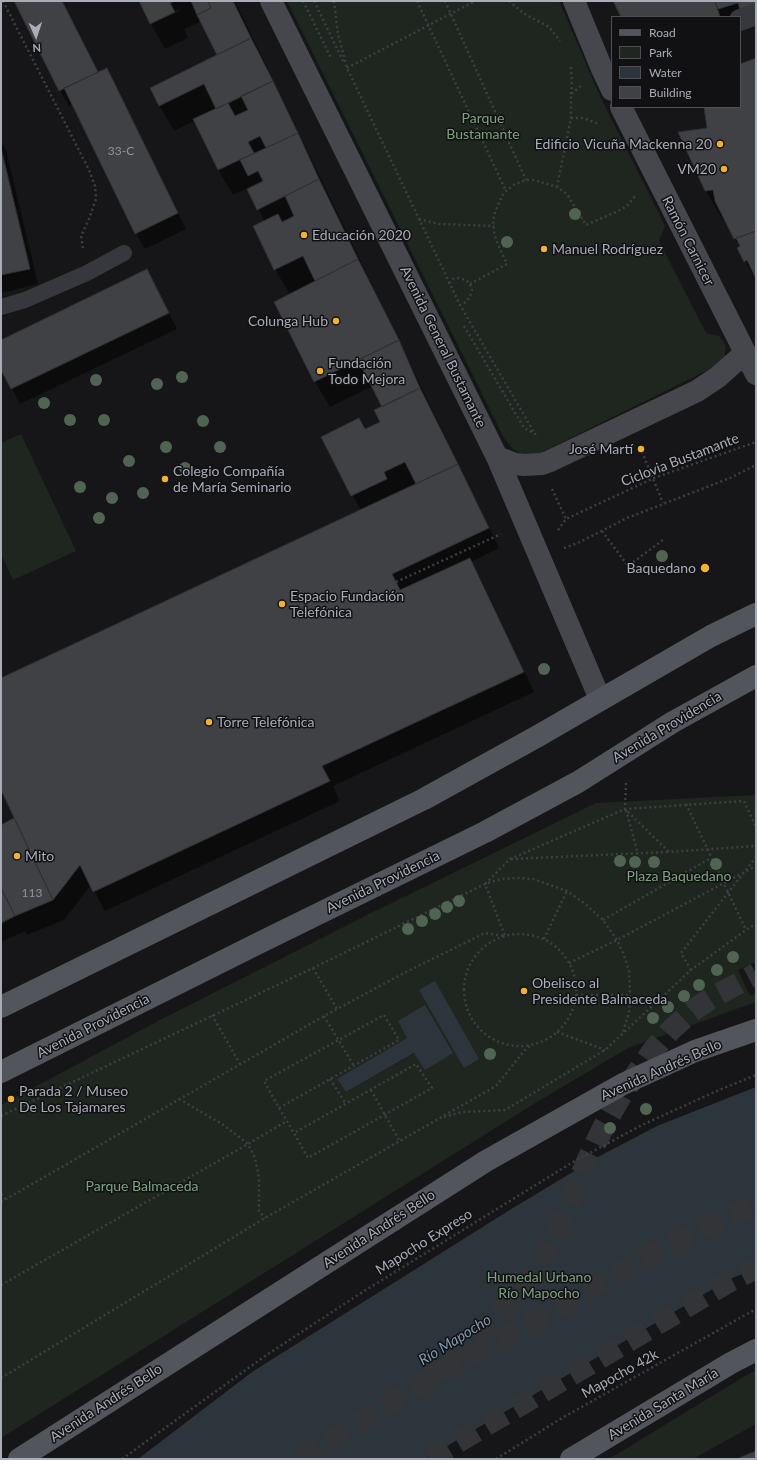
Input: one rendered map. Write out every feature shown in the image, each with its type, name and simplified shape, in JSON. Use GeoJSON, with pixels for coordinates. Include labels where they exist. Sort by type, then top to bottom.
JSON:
{"type":"FeatureCollection","features":[{"type":"Feature","properties":{"kind":"main road","name":"Avenida General Bustamante"},"geometry":{"type":"LineString","coordinates":[[271,1],[497,457],[600,699]]}},
{"type":"Feature","properties":{"kind":"main road"},"geometry":{"type":"LineString","coordinates":[[574,1],[607,66],[611,85]]}},
{"type":"Feature","properties":{"kind":"main road","name":"Ramón Carnicer"},"geometry":{"type":"LineString","coordinates":[[622,108],[756,374]]}},
{"type":"Feature","properties":{"kind":"main road"},"geometry":{"type":"LineString","coordinates":[[497,457],[506,462],[524,465],[542,464],[550,461],[697,391],[718,377],[745,353]]}},
{"type":"Feature","properties":{"kind":"main road"},"geometry":{"type":"LineString","coordinates":[[1,1007],[424,800],[712,636],[756,614]]}},
{"type":"Feature","properties":{"kind":"main road","name":"Avenida Providencia"},"geometry":{"type":"LineString","coordinates":[[1,1072],[492,828],[578,782],[673,722],[756,676]]}},
{"type":"Feature","properties":{"kind":"main road","name":"Avenida Andrés Bello"},"geometry":{"type":"LineString","coordinates":[[19,1459],[486,1161],[622,1084],[695,1051],[756,1030]]}},
{"type":"Feature","properties":{"kind":"main road","name":"Avenida Santa María"},"geometry":{"type":"LineString","coordinates":[[571,1459],[731,1363],[756,1350]]}},
{"type":"Feature","properties":{"kind":"street"},"geometry":{"type":"LineString","coordinates":[[741,20],[756,14]]}},
{"type":"Feature","properties":{"kind":"lane"},"geometry":{"type":"LineString","coordinates":[[1,307],[25,300],[87,272],[124,253]]}},
{"type":"Feature","properties":{"kind":"path"},"geometry":{"type":"LineString","coordinates":[[2,1],[95,186],[96,199],[90,218],[81,236],[87,272]]}},
{"type":"Feature","properties":{"kind":"path"},"geometry":{"type":"LineString","coordinates":[[314,1],[460,305],[550,461],[552,471],[550,485],[566,520]]}},
{"type":"Feature","properties":{"kind":"path"},"geometry":{"type":"LineString","coordinates":[[334,1],[338,34],[347,68]]}},
{"type":"Feature","properties":{"kind":"path"},"geometry":{"type":"LineString","coordinates":[[417,1],[506,191]]}},
{"type":"Feature","properties":{"kind":"path"},"geometry":{"type":"LineString","coordinates":[[445,1],[526,180]]}},
{"type":"Feature","properties":{"kind":"path"},"geometry":{"type":"LineString","coordinates":[[347,68],[475,1]]}},
{"type":"Feature","properties":{"kind":"path"},"geometry":{"type":"LineString","coordinates":[[509,1],[523,13],[549,27],[561,42]]}},
{"type":"Feature","properties":{"kind":"path"},"geometry":{"type":"LineString","coordinates":[[557,187],[571,118],[572,82],[570,64]]}},
{"type":"Feature","properties":{"kind":"path"},"geometry":{"type":"LineString","coordinates":[[571,94],[607,66]]}},
{"type":"Feature","properties":{"kind":"path"},"geometry":{"type":"LineString","coordinates":[[571,118],[583,118],[595,121],[600,125]]}},
{"type":"Feature","properties":{"kind":"path"},"geometry":{"type":"LineString","coordinates":[[470,284],[507,264],[496,240],[494,226],[495,212],[506,191],[515,184],[526,180],[534,180],[557,187],[567,194],[586,225],[623,209],[637,193]]}},
{"type":"Feature","properties":{"kind":"path"},"geometry":{"type":"LineString","coordinates":[[418,219],[439,224],[494,226]]}},
{"type":"Feature","properties":{"kind":"path"},"geometry":{"type":"LineString","coordinates":[[449,283],[453,279],[459,278],[466,280],[470,284],[472,290],[470,296],[466,302],[460,305]]}},
{"type":"Feature","properties":{"kind":"path"},"geometry":{"type":"LineString","coordinates":[[461,322],[524,428],[535,434]]}},
{"type":"Feature","properties":{"kind":"path"},"geometry":{"type":"LineString","coordinates":[[629,423],[654,478],[663,503]]}},
{"type":"Feature","properties":{"kind":"path","name":"Ciclovia Bustamante"},"geometry":{"type":"LineString","coordinates":[[539,556],[566,520],[654,478],[756,442]]}},
{"type":"Feature","properties":{"kind":"path"},"geometry":{"type":"LineString","coordinates":[[539,556],[578,543],[627,518],[730,478],[756,465]]}},
{"type":"Feature","properties":{"kind":"path"},"geometry":{"type":"LineString","coordinates":[[396,582],[525,524]]}},
{"type":"Feature","properties":{"kind":"path"},"geometry":{"type":"LineString","coordinates":[[602,531],[628,566],[663,540]]}},
{"type":"Feature","properties":{"kind":"path"},"geometry":{"type":"LineString","coordinates":[[626,780],[625,809],[638,854]]}},
{"type":"Feature","properties":{"kind":"path"},"geometry":{"type":"LineString","coordinates":[[485,884],[510,859],[625,809],[744,801],[756,827]]}},
{"type":"Feature","properties":{"kind":"path"},"geometry":{"type":"LineString","coordinates":[[686,804],[746,930]]}},
{"type":"Feature","properties":{"kind":"path"},"geometry":{"type":"LineString","coordinates":[[625,809],[669,852]]}},
{"type":"Feature","properties":{"kind":"path"},"geometry":{"type":"LineString","coordinates":[[510,859],[638,854],[756,846]]}},
{"type":"Feature","properties":{"kind":"path"},"geometry":{"type":"LineString","coordinates":[[691,970],[681,953],[756,857]]}},
{"type":"Feature","properties":{"kind":"path"},"geometry":{"type":"LineString","coordinates":[[603,920],[711,858]]}},
{"type":"Feature","properties":{"kind":"path"},"geometry":{"type":"LineString","coordinates":[[569,962],[617,940],[756,866]]}},
{"type":"Feature","properties":{"kind":"path"},"geometry":{"type":"LineString","coordinates":[[1,1116],[313,968],[485,884],[501,879],[533,879],[567,891],[584,903],[603,920],[617,940],[629,971],[629,1013],[622,1035]]}},
{"type":"Feature","properties":{"kind":"path"},"geometry":{"type":"LineString","coordinates":[[485,884],[505,936]]}},
{"type":"Feature","properties":{"kind":"path"},"geometry":{"type":"LineString","coordinates":[[544,939],[567,891]]}},
{"type":"Feature","properties":{"kind":"path"},"geometry":{"type":"LineString","coordinates":[[438,1118],[462,1112],[505,1110],[605,1050],[691,970],[756,924]]}},
{"type":"Feature","properties":{"kind":"path"},"geometry":{"type":"LineString","coordinates":[[1,1202],[324,1016],[406,972],[485,933],[505,936],[527,934],[544,939],[558,949],[569,962],[575,978],[576,995],[573,1009],[566,1022],[556,1032],[544,1040],[531,1045],[513,1046],[496,1041],[481,1031],[470,1017],[464,1000],[463,982],[468,965],[479,950],[505,936]]}},
{"type":"Feature","properties":{"kind":"path"},"geometry":{"type":"LineString","coordinates":[[313,968],[337,1009]]}},
{"type":"Feature","properties":{"kind":"path"},"geometry":{"type":"LineString","coordinates":[[576,995],[630,995]]}},
{"type":"Feature","properties":{"kind":"path"},"geometry":{"type":"LineString","coordinates":[[279,1108],[399,1040],[384,1014],[264,1081],[279,1108],[308,1158],[432,1088],[416,1064],[294,1133]]}},
{"type":"Feature","properties":{"kind":"path"},"geometry":{"type":"LineString","coordinates":[[212,1015],[240,1064]]}},
{"type":"Feature","properties":{"kind":"path"},"geometry":{"type":"LineString","coordinates":[[324,1016],[354,1066]]}},
{"type":"Feature","properties":{"kind":"path"},"geometry":{"type":"LineString","coordinates":[[556,1032],[605,1050]]}},
{"type":"Feature","properties":{"kind":"path"},"geometry":{"type":"LineString","coordinates":[[1,1378],[265,1218],[399,1140],[496,1086],[525,1050],[531,1045]]}},
{"type":"Feature","properties":{"kind":"path","name":"Mapocho Expreso"},"geometry":{"type":"LineString","coordinates":[[122,1459],[265,1356],[361,1293],[573,1162],[642,1124],[756,1075]]}},
{"type":"Feature","properties":{"kind":"path"},"geometry":{"type":"LineString","coordinates":[[330,1079],[346,1104]]}},
{"type":"Feature","properties":{"kind":"path"},"geometry":{"type":"LineString","coordinates":[[370,1090],[386,1114],[399,1140]]}},
{"type":"Feature","properties":{"kind":"path"},"geometry":{"type":"LineString","coordinates":[[179,1099],[222,1124],[248,1144],[255,1158],[259,1178],[259,1210],[265,1218]]}},
{"type":"Feature","properties":{"kind":"path"},"geometry":{"type":"LineString","coordinates":[[1,1285],[287,1121]]}},
{"type":"Feature","properties":{"kind":"path"},"geometry":{"type":"LineString","coordinates":[[1,1194],[5,1199]]}},
{"type":"Feature","properties":{"kind":"path","name":"Mapocho 42k"},"geometry":{"type":"LineString","coordinates":[[496,1459],[562,1418],[756,1309]]}},
{"type":"Feature","properties":{"kind":"green space","name":"Parque Bustamante"},"geometry":{"type":"Polygon","coordinates":[[[287,1],[559,1],[600,96],[665,226],[659,241],[706,333],[719,336],[723,341],[726,347],[724,359],[714,367],[538,454],[521,454],[514,450],[504,438],[287,1]]]}},
{"type":"Feature","properties":{"kind":"green space"},"geometry":{"type":"Polygon","coordinates":[[[21,434],[76,551],[13,580],[1,554],[1,443],[21,434]]]}},
{"type":"Feature","properties":{"kind":"green space","name":"Parque Balmaceda"},"geometry":{"type":"Polygon","coordinates":[[[756,795],[756,962],[738,970],[750,996],[756,993],[756,1002],[628,1048],[537,1102],[1,1438],[1,1105],[160,1020],[371,913],[596,803],[756,795]],[[408,1038],[338,1079],[346,1092],[415,1053],[408,1038]]]}},
{"type":"Feature","properties":{"kind":"green space"},"geometry":{"type":"Polygon","coordinates":[[[756,1370],[756,1424],[693,1459],[609,1459],[740,1379],[756,1370]]]}},
{"type":"Feature","properties":{"kind":"water"},"geometry":{"type":"Polygon","coordinates":[[[435,981],[479,1059],[464,1068],[419,990],[435,981]]]}},
{"type":"Feature","properties":{"kind":"water"},"geometry":{"type":"Polygon","coordinates":[[[425,1005],[453,1053],[425,1070],[414,1053],[346,1092],[337,1079],[407,1038],[398,1021],[425,1005]]]}},
{"type":"Feature","properties":{"kind":"water","name":"Humedal Urbano Río Mapocho"},"geometry":{"type":"Polygon","coordinates":[[[756,1087],[756,1268],[728,1280],[425,1459],[138,1459],[252,1372],[508,1211],[596,1158],[657,1126],[756,1087]]]}},
{"type":"Feature","properties":{"kind":"building"},"geometry":{"type":"Polygon","coordinates":[[[14,1],[62,1],[98,72],[59,91],[14,1]]]}},
{"type":"Feature","properties":{"kind":"building"},"geometry":{"type":"Polygon","coordinates":[[[139,1],[175,1],[170,3],[175,12],[150,24],[139,1]]]}},
{"type":"Feature","properties":{"kind":"building"},"geometry":{"type":"Polygon","coordinates":[[[191,1],[208,1],[211,8],[197,15],[191,1]]]}},
{"type":"Feature","properties":{"kind":"building"},"geometry":{"type":"Polygon","coordinates":[[[208,1],[233,1],[251,38],[217,55],[197,15],[211,8],[208,1]]]}},
{"type":"Feature","properties":{"kind":"building"},"geometry":{"type":"Polygon","coordinates":[[[613,1],[715,1],[720,16],[620,16],[613,1]]]}},
{"type":"Feature","properties":{"kind":"building"},"geometry":{"type":"Polygon","coordinates":[[[715,1],[756,1],[756,5],[740,10],[738,3],[718,9],[715,1]]]}},
{"type":"Feature","properties":{"kind":"building"},"geometry":{"type":"Polygon","coordinates":[[[251,38],[273,81],[216,109],[204,84],[159,106],[150,88],[251,38]]]}},
{"type":"Feature","properties":{"kind":"building","name":"VM20"},"geometry":{"type":"Polygon","coordinates":[[[756,58],[756,231],[734,239],[715,201],[713,190],[705,191],[678,132],[707,128],[704,108],[741,108],[741,64],[756,58]]]}},
{"type":"Feature","properties":{"kind":"building"},"geometry":{"type":"Polygon","coordinates":[[[107,68],[178,213],[135,234],[64,88],[107,68]]]}},
{"type":"Feature","properties":{"kind":"building"},"geometry":{"type":"Polygon","coordinates":[[[273,81],[298,133],[266,148],[260,136],[248,142],[254,153],[218,170],[193,119],[228,103],[235,116],[248,110],[241,96],[273,81]]]}},
{"type":"Feature","properties":{"kind":"building"},"geometry":{"type":"Polygon","coordinates":[[[298,133],[319,179],[257,210],[247,189],[263,181],[258,171],[248,176],[240,160],[298,133]]]}},
{"type":"Feature","properties":{"kind":"building"},"geometry":{"type":"Polygon","coordinates":[[[1,148],[30,269],[1,275],[1,148]]]}},
{"type":"Feature","properties":{"kind":"building"},"geometry":{"type":"Polygon","coordinates":[[[319,179],[358,259],[315,281],[303,256],[274,270],[253,226],[278,214],[282,222],[294,216],[285,196],[319,179]]]}},
{"type":"Feature","properties":{"kind":"building"},"geometry":{"type":"Polygon","coordinates":[[[756,231],[756,279],[747,260],[744,262],[737,248],[740,246],[736,238],[756,231]]]}},
{"type":"Feature","properties":{"kind":"building","name":"Colunga Hub"},"geometry":{"type":"Polygon","coordinates":[[[358,259],[399,340],[314,382],[274,302],[358,259]]]}},
{"type":"Feature","properties":{"kind":"building"},"geometry":{"type":"Polygon","coordinates":[[[147,269],[169,313],[11,389],[1,370],[1,340],[147,269]]]}},
{"type":"Feature","properties":{"kind":"building"},"geometry":{"type":"Polygon","coordinates":[[[399,340],[420,388],[382,407],[358,360],[399,340]]]}},
{"type":"Feature","properties":{"kind":"building"},"geometry":{"type":"Polygon","coordinates":[[[420,388],[458,464],[416,484],[405,462],[384,472],[387,479],[351,496],[321,437],[359,418],[365,429],[380,422],[374,410],[420,388]]]}},
{"type":"Feature","properties":{"kind":"building","name":"Torre Telefónica"},"geometry":{"type":"Polygon","coordinates":[[[458,464],[489,528],[392,574],[400,590],[470,558],[524,672],[322,766],[330,781],[93,892],[80,865],[53,900],[1,790],[1,678],[458,464]]]}},
{"type":"Feature","properties":{"kind":"building","name":"Mito"},"geometry":{"type":"Polygon","coordinates":[[[14,818],[53,900],[15,916],[1,888],[1,825],[14,818]]]}},
{"type":"Feature","properties":{"kind":"building"},"geometry":{"type":"Polygon","coordinates":[[[1,888],[15,916],[1,923],[1,888]]]}},
{"type":"Feature","properties":{"kind":"building"},"geometry":{"type":"Polygon","coordinates":[[[756,1451],[756,1459],[736,1459],[756,1451]]]}},
{"type":"Feature","properties":{"kind":"tunnel"},"geometry":{"type":"LineString","coordinates":[[425,1381],[482,1331],[517,1295],[529,1278],[545,1254],[559,1226],[605,1124],[622,1094],[654,1049],[672,1029],[692,1011],[713,997],[756,974]]}},
{"type":"Feature","properties":{"kind":"tunnel"},"geometry":{"type":"LineString","coordinates":[[300,1459],[425,1381],[601,1283],[659,1251],[720,1221],[756,1206]]}},
{"type":"Feature","properties":{"kind":"tunnel"},"geometry":{"type":"LineString","coordinates":[[429,1459],[730,1281],[756,1268]]}},
{"type":"Feature","properties":{"kind":"place","name":"Edificio Vicuña Mackenna 20"},"geometry":{"type":"Point","coordinates":[720,144]}},
{"type":"Feature","properties":{"kind":"place","name":"VM20"},"geometry":{"type":"Point","coordinates":[724,169]}},
{"type":"Feature","properties":{"kind":"place","name":"Educación 2020"},"geometry":{"type":"Point","coordinates":[304,235]}},
{"type":"Feature","properties":{"kind":"place","name":"Manuel Rodríguez"},"geometry":{"type":"Point","coordinates":[544,249]}},
{"type":"Feature","properties":{"kind":"place","name":"Colunga Hub"},"geometry":{"type":"Point","coordinates":[336,321]}},
{"type":"Feature","properties":{"kind":"place","name":"Fundación Todo Mejora"},"geometry":{"type":"Point","coordinates":[320,371]}},
{"type":"Feature","properties":{"kind":"place","name":"José Martí"},"geometry":{"type":"Point","coordinates":[641,449]}},
{"type":"Feature","properties":{"kind":"place","name":"Colegio Compañía de María Seminario"},"geometry":{"type":"Point","coordinates":[165,479]}},
{"type":"Feature","properties":{"kind":"place","name":"Baquedano"},"geometry":{"type":"Point","coordinates":[705,568]}},
{"type":"Feature","properties":{"kind":"place","name":"Espacio Fundación Telefónica"},"geometry":{"type":"Point","coordinates":[282,604]}},
{"type":"Feature","properties":{"kind":"place","name":"Torre Telefónica"},"geometry":{"type":"Point","coordinates":[209,722]}},
{"type":"Feature","properties":{"kind":"place","name":"Mito"},"geometry":{"type":"Point","coordinates":[17,856]}},
{"type":"Feature","properties":{"kind":"place","name":"Obelisco al Presidente Balmaceda"},"geometry":{"type":"Point","coordinates":[524,991]}},
{"type":"Feature","properties":{"kind":"place","name":"Parada 2 / Museo De Los Tajamares"},"geometry":{"type":"Point","coordinates":[11,1099]}},
{"type":"Feature","properties":{"kind":"park label","name":"Plaza Baquedano"},"geometry":{"type":"Point","coordinates":[679,876]}},
{"type":"Feature","properties":{"kind":"water label","name":"Río Mapocho"},"geometry":{"type":"Point","coordinates":[455,1340]}}]}
